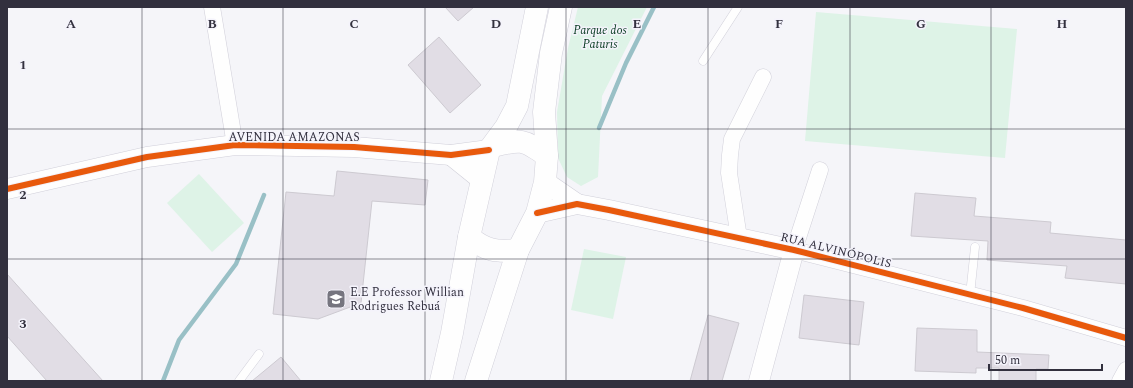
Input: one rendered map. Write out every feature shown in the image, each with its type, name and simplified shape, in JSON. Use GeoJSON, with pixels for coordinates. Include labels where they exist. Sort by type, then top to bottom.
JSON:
{"type":"FeatureCollection","features":[{"type":"Feature","properties":{"kind":"main road"},"geometry":{"type":"LineString","coordinates":[[441,381],[452,333],[469,236],[482,180],[491,148],[513,116],[517,106],[536,7]]}},
{"type":"Feature","properties":{"kind":"main road"},"geometry":{"type":"LineString","coordinates":[[476,381],[518,250],[536,213],[545,182],[547,156],[544,112],[551,53],[561,7]]}},
{"type":"Feature","properties":{"kind":"main road"},"geometry":{"type":"LineString","coordinates":[[491,148],[510,142],[522,141],[532,145],[547,156]]}},
{"type":"Feature","properties":{"kind":"main road"},"geometry":{"type":"LineString","coordinates":[[469,236],[478,244],[491,250],[518,250]]}},
{"type":"Feature","properties":{"kind":"street"},"geometry":{"type":"LineString","coordinates":[[212,7],[235,146]]}},
{"type":"Feature","properties":{"kind":"street"},"geometry":{"type":"LineString","coordinates":[[739,238],[729,173],[732,139],[763,77]]}},
{"type":"Feature","properties":{"kind":"street","name":"AVENIDA AMAZONAS"},"geometry":{"type":"LineString","coordinates":[[7,189],[147,157],[235,146],[354,147],[451,155],[491,148]]}},
{"type":"Feature","properties":{"kind":"street"},"geometry":{"type":"LineString","coordinates":[[451,155],[482,180]]}},
{"type":"Feature","properties":{"kind":"street"},"geometry":{"type":"LineString","coordinates":[[759,381],[794,250],[820,170]]}},
{"type":"Feature","properties":{"kind":"street","name":"RUA ALVINÓPOLIS"},"geometry":{"type":"LineString","coordinates":[[545,182],[577,204],[794,250],[1023,308],[1126,338]]}},
{"type":"Feature","properties":{"kind":"street","name":"RUA ALVINÓPOLIS"},"geometry":{"type":"LineString","coordinates":[[536,213],[577,204]]}},
{"type":"Feature","properties":{"kind":"street"},"geometry":{"type":"LineString","coordinates":[[1120,381],[1126,370]]}},
{"type":"Feature","properties":{"kind":"lane"},"geometry":{"type":"LineString","coordinates":[[703,62],[738,7]]}},
{"type":"Feature","properties":{"kind":"lane"},"geometry":{"type":"LineString","coordinates":[[970,295],[975,247]]}},
{"type":"Feature","properties":{"kind":"lane"},"geometry":{"type":"LineString","coordinates":[[238,381],[259,354]]}},
{"type":"Feature","properties":{"kind":"green space","name":"Parque dos Paturis"},"geometry":{"type":"Polygon","coordinates":[[[578,7],[647,7],[602,96],[598,177],[581,186],[567,177],[558,158],[557,112],[568,48],[578,7]]]}},
{"type":"Feature","properties":{"kind":"green space"},"geometry":{"type":"Polygon","coordinates":[[[816,12],[1017,29],[1005,158],[805,141],[816,12]]]}},
{"type":"Feature","properties":{"kind":"green space"},"geometry":{"type":"Polygon","coordinates":[[[199,174],[244,223],[212,252],[167,203],[199,174]]]}},
{"type":"Feature","properties":{"kind":"green space"},"geometry":{"type":"Polygon","coordinates":[[[584,249],[626,257],[613,319],[571,310],[584,249]]]}},
{"type":"Feature","properties":{"kind":"building"},"geometry":{"type":"Polygon","coordinates":[[[445,7],[474,7],[458,21],[445,7]]]}},
{"type":"Feature","properties":{"kind":"building"},"geometry":{"type":"Polygon","coordinates":[[[439,37],[481,85],[450,113],[408,65],[439,37]]]}},
{"type":"Feature","properties":{"kind":"building"},"geometry":{"type":"Polygon","coordinates":[[[337,171],[428,180],[425,205],[372,201],[361,303],[318,319],[273,314],[286,192],[334,196],[337,171]]]}},
{"type":"Feature","properties":{"kind":"building"},"geometry":{"type":"Polygon","coordinates":[[[915,193],[976,198],[974,216],[1051,222],[1050,233],[1126,240],[1126,284],[1065,278],[1067,266],[987,260],[988,241],[911,236],[915,193]]]}},
{"type":"Feature","properties":{"kind":"building"},"geometry":{"type":"Polygon","coordinates":[[[7,274],[103,381],[47,381],[7,336],[7,274]]]}},
{"type":"Feature","properties":{"kind":"building"},"geometry":{"type":"Polygon","coordinates":[[[804,295],[864,302],[859,345],[799,338],[804,295]]]}},
{"type":"Feature","properties":{"kind":"building"},"geometry":{"type":"Polygon","coordinates":[[[708,315],[739,323],[722,381],[690,381],[708,315]]]}},
{"type":"Feature","properties":{"kind":"building"},"geometry":{"type":"Polygon","coordinates":[[[917,328],[977,330],[977,352],[1049,355],[1048,369],[1036,369],[1036,381],[999,381],[999,368],[976,368],[976,373],[915,371],[917,328]]]}},
{"type":"Feature","properties":{"kind":"building"},"geometry":{"type":"Polygon","coordinates":[[[281,357],[301,381],[252,381],[269,367],[281,357]]]}},
{"type":"Feature","properties":{"kind":"waterway"},"geometry":{"type":"LineString","coordinates":[[599,128],[626,63],[654,7]]}},
{"type":"Feature","properties":{"kind":"waterway"},"geometry":{"type":"LineString","coordinates":[[163,381],[179,340],[236,264],[264,195]]}},
{"type":"Feature","properties":{"kind":"cycle path"},"geometry":{"type":"LineString","coordinates":[[7,189],[147,157],[235,145],[354,147],[451,155],[489,150]]}},
{"type":"Feature","properties":{"kind":"cycle path"},"geometry":{"type":"LineString","coordinates":[[537,213],[577,204],[609,210],[794,250],[1023,308],[1126,338]]}},
{"type":"Feature","properties":{"kind":"place","name":"E.E Professor Willian Rodrigues Rebuá"},"geometry":{"type":"Point","coordinates":[336,299]}}]}
